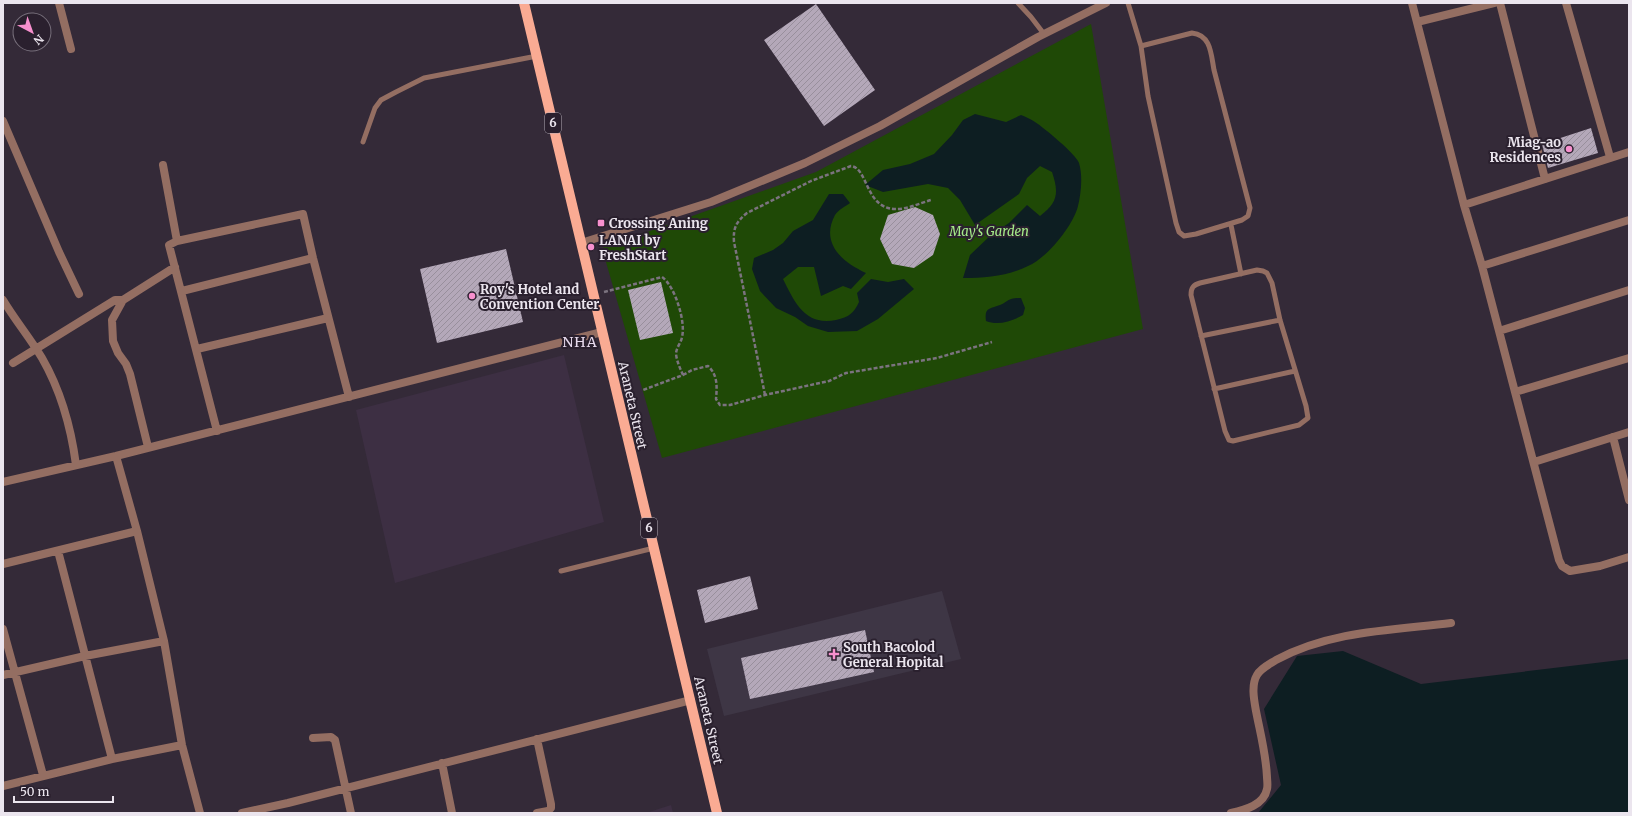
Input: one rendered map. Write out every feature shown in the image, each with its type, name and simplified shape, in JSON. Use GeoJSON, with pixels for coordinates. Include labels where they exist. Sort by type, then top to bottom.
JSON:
{"type":"FeatureCollection","features":[{"type":"Feature","properties":{"kind":"main road","name":"Araneta Street"},"geometry":{"type":"LineString","coordinates":[[524,3],[717,813]]}},
{"type":"Feature","properties":{"kind":"street"},"geometry":{"type":"LineString","coordinates":[[60,3],[71,49]]}},
{"type":"Feature","properties":{"kind":"street"},"geometry":{"type":"LineString","coordinates":[[581,243],[711,202],[805,163],[880,126],[1044,34],[1106,3]]}},
{"type":"Feature","properties":{"kind":"street"},"geometry":{"type":"LineString","coordinates":[[1412,3],[1464,206],[1482,266],[1555,547],[1562,566],[1570,571],[1576,571],[1600,566],[1629,557]]}},
{"type":"Feature","properties":{"kind":"street"},"geometry":{"type":"LineString","coordinates":[[1417,22],[1494,3]]}},
{"type":"Feature","properties":{"kind":"street"},"geometry":{"type":"LineString","coordinates":[[1500,3],[1545,179]]}},
{"type":"Feature","properties":{"kind":"street"},"geometry":{"type":"LineString","coordinates":[[1566,3],[1610,157]]}},
{"type":"Feature","properties":{"kind":"street"},"geometry":{"type":"LineString","coordinates":[[3,121],[58,252],[79,294]]}},
{"type":"Feature","properties":{"kind":"street"},"geometry":{"type":"LineString","coordinates":[[1464,206],[1629,152]]}},
{"type":"Feature","properties":{"kind":"street"},"geometry":{"type":"LineString","coordinates":[[163,165],[177,241]]}},
{"type":"Feature","properties":{"kind":"street"},"geometry":{"type":"LineString","coordinates":[[217,431],[182,291],[169,246],[177,241],[303,214],[348,397]]}},
{"type":"Feature","properties":{"kind":"street"},"geometry":{"type":"LineString","coordinates":[[1482,266],[1629,220]]}},
{"type":"Feature","properties":{"kind":"street"},"geometry":{"type":"LineString","coordinates":[[182,291],[313,258]]}},
{"type":"Feature","properties":{"kind":"street"},"geometry":{"type":"LineString","coordinates":[[148,447],[130,374],[126,364],[118,353],[113,340],[112,320],[123,300],[175,267]]}},
{"type":"Feature","properties":{"kind":"street"},"geometry":{"type":"LineString","coordinates":[[1499,331],[1629,290]]}},
{"type":"Feature","properties":{"kind":"street"},"geometry":{"type":"LineString","coordinates":[[3,300],[42,359],[61,398],[72,435],[76,465]]}},
{"type":"Feature","properties":{"kind":"street"},"geometry":{"type":"LineString","coordinates":[[13,363],[116,300],[123,300]]}},
{"type":"Feature","properties":{"kind":"street"},"geometry":{"type":"LineString","coordinates":[[197,349],[328,318]]}},
{"type":"Feature","properties":{"kind":"street"},"geometry":{"type":"LineString","coordinates":[[3,482],[217,431],[602,332]]}},
{"type":"Feature","properties":{"kind":"street"},"geometry":{"type":"LineString","coordinates":[[1515,392],[1629,358]]}},
{"type":"Feature","properties":{"kind":"street"},"geometry":{"type":"LineString","coordinates":[[1534,462],[1629,432]]}},
{"type":"Feature","properties":{"kind":"street"},"geometry":{"type":"LineString","coordinates":[[1613,437],[1629,500]]}},
{"type":"Feature","properties":{"kind":"street"},"geometry":{"type":"LineString","coordinates":[[116,456],[137,531],[164,641],[182,745],[200,813]]}},
{"type":"Feature","properties":{"kind":"street"},"geometry":{"type":"LineString","coordinates":[[3,564],[137,531]]}},
{"type":"Feature","properties":{"kind":"street"},"geometry":{"type":"LineString","coordinates":[[58,551],[112,759]]}},
{"type":"Feature","properties":{"kind":"street"},"geometry":{"type":"LineString","coordinates":[[1231,813],[1249,809],[1264,796],[1268,788],[1266,764],[1254,700],[1254,683],[1257,674],[1267,666],[1288,654],[1312,644],[1346,635],[1451,623]]}},
{"type":"Feature","properties":{"kind":"street"},"geometry":{"type":"LineString","coordinates":[[3,629],[42,775]]}},
{"type":"Feature","properties":{"kind":"street"},"geometry":{"type":"LineString","coordinates":[[3,675],[85,656],[164,641]]}},
{"type":"Feature","properties":{"kind":"street"},"geometry":{"type":"LineString","coordinates":[[242,813],[691,700]]}},
{"type":"Feature","properties":{"kind":"street"},"geometry":{"type":"LineString","coordinates":[[313,738],[331,736],[335,740],[351,813]]}},
{"type":"Feature","properties":{"kind":"street"},"geometry":{"type":"LineString","coordinates":[[537,739],[551,804],[551,808],[548,811],[537,813]]}},
{"type":"Feature","properties":{"kind":"street"},"geometry":{"type":"LineString","coordinates":[[3,786],[42,775],[182,745]]}},
{"type":"Feature","properties":{"kind":"street"},"geometry":{"type":"LineString","coordinates":[[442,763],[452,813]]}},
{"type":"Feature","properties":{"kind":"lane"},"geometry":{"type":"LineString","coordinates":[[1018,3],[1032,17],[1044,34]]}},
{"type":"Feature","properties":{"kind":"lane"},"geometry":{"type":"LineString","coordinates":[[1128,3],[1141,46],[1148,96],[1179,232],[1184,236],[1190,235],[1231,225],[1242,220],[1248,216],[1250,208],[1209,46],[1205,38],[1199,34],[1192,33],[1141,46]]}},
{"type":"Feature","properties":{"kind":"lane"},"geometry":{"type":"LineString","coordinates":[[363,142],[371,116],[381,100],[424,78],[537,56]]}},
{"type":"Feature","properties":{"kind":"lane"},"geometry":{"type":"LineString","coordinates":[[1231,225],[1242,274]]}},
{"type":"Feature","properties":{"kind":"lane"},"geometry":{"type":"LineString","coordinates":[[1257,270],[1263,271],[1267,273],[1272,283],[1280,320],[1306,406],[1308,418],[1299,425],[1238,441],[1229,440],[1227,437],[1191,295],[1193,287],[1200,283],[1242,274],[1257,270]]}},
{"type":"Feature","properties":{"kind":"lane"},"geometry":{"type":"LineString","coordinates":[[1201,336],[1280,320]]}},
{"type":"Feature","properties":{"kind":"lane"},"geometry":{"type":"LineString","coordinates":[[1214,389],[1295,371]]}},
{"type":"Feature","properties":{"kind":"lane"},"geometry":{"type":"LineString","coordinates":[[561,571],[654,548]]}},
{"type":"Feature","properties":{"kind":"path"},"geometry":{"type":"LineString","coordinates":[[765,395],[734,242],[733,232],[739,220],[747,213],[811,181],[851,166],[860,170],[866,186],[874,198],[885,207],[895,209],[910,207],[931,200]]}},
{"type":"Feature","properties":{"kind":"path"},"geometry":{"type":"LineString","coordinates":[[593,295],[654,278],[662,277],[668,281],[673,288],[682,320],[682,337],[676,352],[678,364],[683,375]]}},
{"type":"Feature","properties":{"kind":"path"},"geometry":{"type":"LineString","coordinates":[[642,390],[683,375],[692,370],[708,366],[714,371],[717,387],[716,399],[720,405],[730,405],[765,395],[829,381],[846,373],[937,358],[992,342]]}},
{"type":"Feature","properties":{"kind":"shaded area"},"geometry":{"type":"Polygon","coordinates":[[[975,114],[1006,122],[1021,115],[1045,129],[1077,159],[1081,174],[1081,185],[1078,206],[1071,223],[1051,249],[1043,256],[1028,266],[1012,272],[980,278],[963,278],[970,255],[992,234],[1009,223],[1027,205],[1040,216],[1046,211],[1054,201],[1056,191],[1052,172],[1040,166],[1027,178],[1019,194],[975,225],[960,200],[948,188],[928,184],[883,192],[865,185],[883,170],[910,164],[934,154],[952,135],[963,120],[975,114]]]}},
{"type":"Feature","properties":{"kind":"shaded area"},"geometry":{"type":"Polygon","coordinates":[[[829,194],[843,194],[850,203],[835,215],[831,225],[830,234],[832,243],[842,257],[866,273],[851,289],[843,286],[821,296],[814,267],[798,267],[783,279],[802,311],[816,320],[836,320],[844,317],[855,309],[859,302],[857,293],[871,279],[888,282],[904,279],[914,289],[878,319],[857,331],[828,332],[808,326],[795,317],[776,308],[760,291],[752,269],[754,258],[773,250],[783,243],[793,231],[813,220],[829,194]]]}},
{"type":"Feature","properties":{"kind":"shaded area"},"geometry":{"type":"Polygon","coordinates":[[[1015,298],[1021,298],[1025,308],[1023,315],[1000,323],[986,321],[986,313],[988,309],[1015,298]]]}},
{"type":"Feature","properties":{"kind":"shaded area"},"geometry":{"type":"Polygon","coordinates":[[[564,355],[604,522],[395,583],[356,410],[564,355]]]}},
{"type":"Feature","properties":{"kind":"shaded area","name":"South Bacolod General Hopital"},"geometry":{"type":"Polygon","coordinates":[[[942,591],[961,659],[724,716],[707,649],[942,591]]]}},
{"type":"Feature","properties":{"kind":"shaded area"},"geometry":{"type":"Polygon","coordinates":[[[1343,651],[1421,684],[1629,659],[1629,813],[1258,813],[1281,785],[1264,709],[1297,656],[1343,651]]]}},
{"type":"Feature","properties":{"kind":"shaded area"},"geometry":{"type":"Polygon","coordinates":[[[671,805],[673,813],[646,813],[671,805]]]}},
{"type":"Feature","properties":{"kind":"green space","name":"May's Garden"},"geometry":{"type":"Polygon","coordinates":[[[1091,24],[1143,329],[662,458],[602,248],[816,172],[1091,24]]]}},
{"type":"Feature","properties":{"kind":"building"},"geometry":{"type":"Polygon","coordinates":[[[816,4],[875,90],[824,126],[764,40],[816,4]]]}},
{"type":"Feature","properties":{"kind":"building","name":"Miag-ao Residences"},"geometry":{"type":"Polygon","coordinates":[[[1591,128],[1598,153],[1548,168],[1542,144],[1591,128]]]}},
{"type":"Feature","properties":{"kind":"building"},"geometry":{"type":"Polygon","coordinates":[[[915,207],[933,215],[940,234],[933,255],[914,268],[892,264],[880,239],[888,215],[915,207]]]}},
{"type":"Feature","properties":{"kind":"building","name":"Roy's Hotel and Convention Center"},"geometry":{"type":"Polygon","coordinates":[[[506,249],[523,322],[437,343],[420,269],[506,249]]]}},
{"type":"Feature","properties":{"kind":"building"},"geometry":{"type":"Polygon","coordinates":[[[661,282],[673,333],[640,340],[628,290],[661,282]]]}},
{"type":"Feature","properties":{"kind":"building"},"geometry":{"type":"Polygon","coordinates":[[[750,576],[758,609],[705,623],[697,590],[750,576]]]}},
{"type":"Feature","properties":{"kind":"building"},"geometry":{"type":"Polygon","coordinates":[[[865,630],[874,672],[750,699],[741,658],[865,630]]]}},
{"type":"Feature","properties":{"kind":"place","name":"Miag-ao Residences"},"geometry":{"type":"Point","coordinates":[1569,149]}},
{"type":"Feature","properties":{"kind":"place","name":"Crossing Aning"},"geometry":{"type":"Point","coordinates":[601,223]}},
{"type":"Feature","properties":{"kind":"place","name":"LANAI by FreshStart"},"geometry":{"type":"Point","coordinates":[591,247]}},
{"type":"Feature","properties":{"kind":"place","name":"Roy's Hotel and Convention Center"},"geometry":{"type":"Point","coordinates":[472,296]}},
{"type":"Feature","properties":{"kind":"place","name":"South Bacolod General Hopital"},"geometry":{"type":"Point","coordinates":[834,654]}},
{"type":"Feature","properties":{"kind":"district","name":"NHA"},"geometry":{"type":"Point","coordinates":[580,342]}}]}
